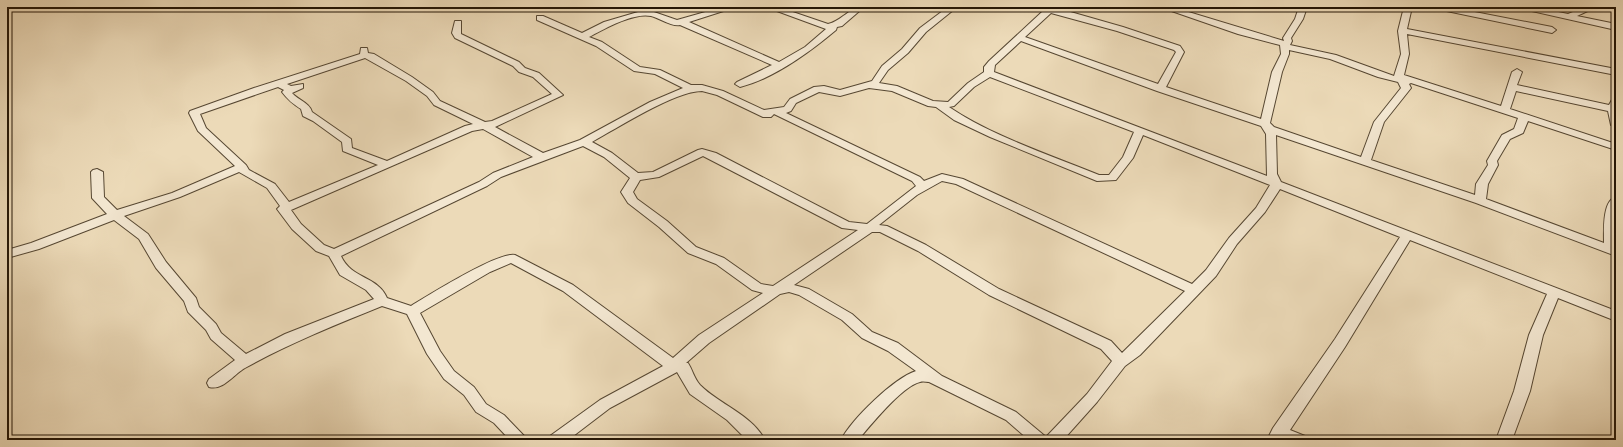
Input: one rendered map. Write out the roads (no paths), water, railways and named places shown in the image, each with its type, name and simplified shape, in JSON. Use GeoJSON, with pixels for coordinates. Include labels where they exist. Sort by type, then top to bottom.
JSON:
{"type":"FeatureCollection","features":[{"type":"Feature","properties":{"kind":"street"},"geometry":{"type":"LineString","coordinates":[[584,36],[607,24],[644,13],[655,14],[674,23],[732,7]]}},
{"type":"Feature","properties":{"kind":"street"},"geometry":{"type":"LineString","coordinates":[[740,84],[808,49],[833,28],[770,7]]}},
{"type":"Feature","properties":{"kind":"street"},"geometry":{"type":"LineString","coordinates":[[828,27],[838,24],[860,7]]}},
{"type":"Feature","properties":{"kind":"street"},"geometry":{"type":"LineString","coordinates":[[787,110],[789,104],[793,101],[817,89],[840,93],[875,83],[885,68],[905,52],[923,30],[953,7]]}},
{"type":"Feature","properties":{"kind":"street"},"geometry":{"type":"LineString","coordinates":[[1038,7],[1050,9],[1177,48],[1180,52],[1160,89]]}},
{"type":"Feature","properties":{"kind":"street"},"geometry":{"type":"LineString","coordinates":[[1164,7],[1210,20],[1241,32],[1333,57],[1376,73],[1427,86],[1616,147]]}},
{"type":"Feature","properties":{"kind":"street"},"geometry":{"type":"LineString","coordinates":[[1277,184],[1271,174],[1268,126],[1277,72],[1285,54],[1285,45],[1299,19],[1303,7]]}},
{"type":"Feature","properties":{"kind":"street"},"geometry":{"type":"LineString","coordinates":[[1365,162],[1379,122],[1406,88],[1400,78],[1405,54],[1402,30],[1408,7]]}},
{"type":"Feature","properties":{"kind":"street"},"geometry":{"type":"LineString","coordinates":[[1437,7],[1552,30]]}},
{"type":"Feature","properties":{"kind":"street"},"geometry":{"type":"LineString","coordinates":[[1523,7],[1571,16],[1616,27]]}},
{"type":"Feature","properties":{"kind":"street"},"geometry":{"type":"LineString","coordinates":[[1571,16],[1592,7]]}},
{"type":"Feature","properties":{"kind":"street"},"geometry":{"type":"LineString","coordinates":[[989,73],[989,67],[992,63],[1018,37],[1050,9]]}},
{"type":"Feature","properties":{"kind":"street"},"geometry":{"type":"LineString","coordinates":[[540,18],[584,36],[612,51],[633,66],[658,72],[691,89]]}},
{"type":"Feature","properties":{"kind":"street"},"geometry":{"type":"LineString","coordinates":[[681,22],[714,35],[748,53],[779,65]]}},
{"type":"Feature","properties":{"kind":"street"},"geometry":{"type":"LineString","coordinates":[[458,23],[456,33],[458,36],[516,64],[522,70],[536,75],[558,95],[500,121],[462,130],[386,165],[282,209],[288,213],[301,231],[324,251],[334,254],[483,184],[497,175],[542,156],[584,142],[653,104],[691,89],[702,88],[720,93],[767,115],[768,112],[787,110]]}},
{"type":"Feature","properties":{"kind":"street"},"geometry":{"type":"LineString","coordinates":[[1402,30],[1616,72]]}},
{"type":"Feature","properties":{"kind":"street"},"geometry":{"type":"LineString","coordinates":[[1018,37],[1059,50],[1160,89],[1268,126],[1365,162],[1480,201],[1613,251],[1611,213],[1616,200]]}},
{"type":"Feature","properties":{"kind":"street"},"geometry":{"type":"LineString","coordinates":[[287,207],[271,186],[249,175],[202,129],[194,113],[364,52],[380,63],[409,79],[430,94],[437,103],[481,125],[525,150],[542,156]]}},
{"type":"Feature","properties":{"kind":"street"},"geometry":{"type":"LineString","coordinates":[[1504,111],[1517,72]]}},
{"type":"Feature","properties":{"kind":"street"},"geometry":{"type":"LineString","coordinates":[[940,106],[951,104],[971,85],[989,73]]}},
{"type":"Feature","properties":{"kind":"street"},"geometry":{"type":"LineString","coordinates":[[989,73],[1050,95],[1616,316]]}},
{"type":"Feature","properties":{"kind":"street"},"geometry":{"type":"LineString","coordinates":[[278,84],[296,87],[287,92],[293,100],[306,108],[307,114],[317,119],[347,142],[347,149],[355,154],[379,160],[386,165]]}},
{"type":"Feature","properties":{"kind":"street"},"geometry":{"type":"LineString","coordinates":[[870,85],[894,88],[940,106],[958,118],[994,135],[1097,178],[1112,178],[1128,158],[1140,131]]}},
{"type":"Feature","properties":{"kind":"street"},"geometry":{"type":"LineString","coordinates":[[1512,87],[1614,104],[1616,124]]}},
{"type":"Feature","properties":{"kind":"street"},"geometry":{"type":"LineString","coordinates":[[787,110],[778,113],[916,179],[923,186]]}},
{"type":"Feature","properties":{"kind":"street"},"geometry":{"type":"LineString","coordinates":[[1480,201],[1482,184],[1493,165],[1492,161],[1506,137],[1519,131],[1524,117]]}},
{"type":"Feature","properties":{"kind":"street"},"geometry":{"type":"LineString","coordinates":[[584,142],[608,155],[636,177],[655,175],[702,152],[717,158],[846,225],[876,226],[932,253],[994,292],[1106,344],[1117,356],[1120,362]]}},
{"type":"Feature","properties":{"kind":"street"},"geometry":{"type":"LineString","coordinates":[[7,254],[35,246],[114,215],[176,195],[242,167]]}},
{"type":"Feature","properties":{"kind":"street"},"geometry":{"type":"LineString","coordinates":[[97,172],[98,198],[114,215],[144,237],[161,265],[182,288],[191,301],[193,309],[212,327],[216,336],[246,362]]}},
{"type":"Feature","properties":{"kind":"street"},"geometry":{"type":"LineString","coordinates":[[636,177],[627,192],[632,201],[692,250],[716,259],[734,269],[757,287],[775,291],[789,288],[804,292],[847,317],[867,335],[898,350],[936,378],[954,389],[1012,416],[1027,427],[1040,440]]}},
{"type":"Feature","properties":{"kind":"street"},"geometry":{"type":"LineString","coordinates":[[556,440],[600,408],[677,365],[704,339],[876,226],[923,186],[941,178],[959,181],[1113,254],[1194,290]]}},
{"type":"Feature","properties":{"kind":"street"},"geometry":{"type":"LineString","coordinates":[[1053,440],[1092,398],[1120,362],[1135,351],[1211,273],[1233,241],[1261,210],[1277,184]]}},
{"type":"Feature","properties":{"kind":"street"},"geometry":{"type":"LineString","coordinates":[[1299,440],[1277,436],[1340,343],[1407,235]]}},
{"type":"Feature","properties":{"kind":"street"},"geometry":{"type":"LineString","coordinates":[[334,254],[345,272],[373,288],[381,301]]}},
{"type":"Feature","properties":{"kind":"street"},"geometry":{"type":"LineString","coordinates":[[412,311],[479,272],[511,258],[529,266],[568,288],[604,313],[633,338],[677,365],[683,367],[688,382],[696,392],[733,416],[757,440]]}},
{"type":"Feature","properties":{"kind":"street"},"geometry":{"type":"LineString","coordinates":[[1504,440],[1522,390],[1536,335],[1554,292]]}},
{"type":"Feature","properties":{"kind":"street"},"geometry":{"type":"LineString","coordinates":[[214,383],[246,362],[290,338],[367,305],[381,301],[412,311],[434,354],[449,375],[469,391],[481,408],[499,419],[520,440]]}},
{"type":"Feature","properties":{"kind":"street"},"geometry":{"type":"LineString","coordinates":[[849,440],[876,411],[906,383],[917,377],[936,378]]}}]}
